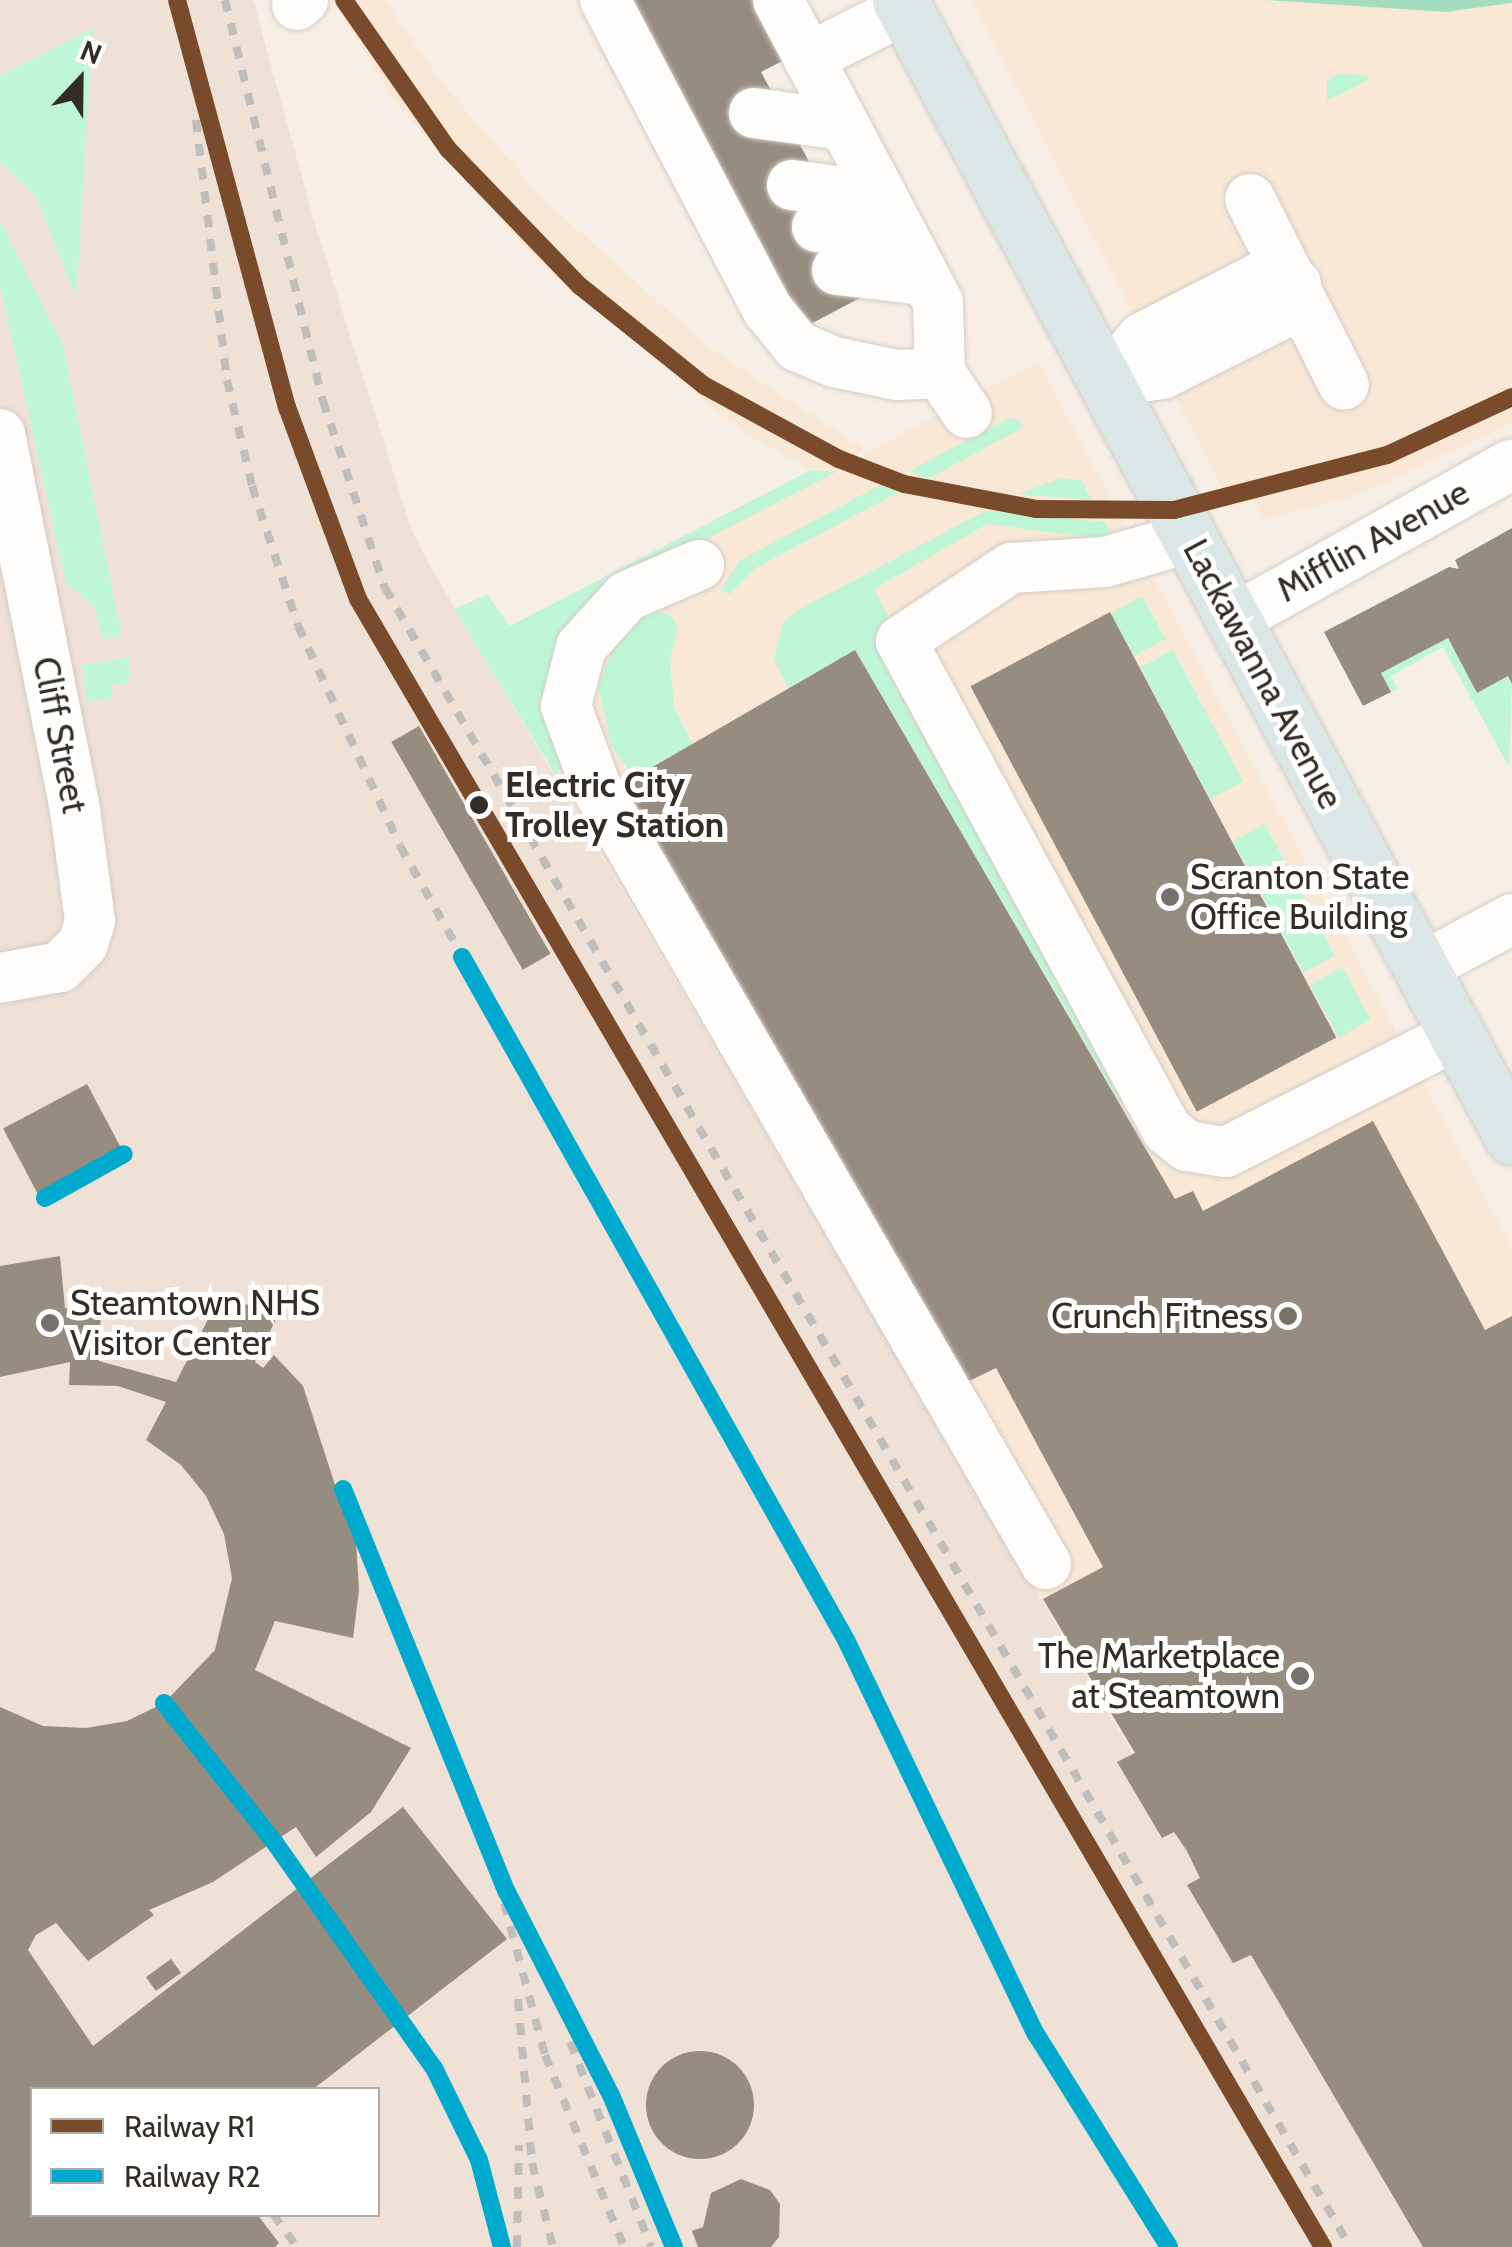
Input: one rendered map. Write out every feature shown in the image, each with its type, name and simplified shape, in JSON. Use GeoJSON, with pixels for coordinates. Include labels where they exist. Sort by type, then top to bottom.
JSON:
{"type":"FeatureCollection","features":[{"type":"Feature","properties":{"kind":"main road","name":"Lackawanna Avenue"},"geometry":{"type":"LineString","coordinates":[[902,5],[1512,1137]]}},
{"type":"Feature","properties":{"kind":"street"},"geometry":{"type":"LineString","coordinates":[[605,0],[768,310],[797,346],[834,362],[897,375],[953,393],[938,302],[778,0]]}},
{"type":"Feature","properties":{"kind":"street"},"geometry":{"type":"LineString","coordinates":[[808,58],[902,5]]}},
{"type":"Feature","properties":{"kind":"street"},"geometry":{"type":"LineString","coordinates":[[883,200],[773,148],[883,200]]}},
{"type":"Feature","properties":{"kind":"street"},"geometry":{"type":"LineString","coordinates":[[1250,199],[1344,385]]}},
{"type":"Feature","properties":{"kind":"street"},"geometry":{"type":"LineString","coordinates":[[827,249],[883,200]]}},
{"type":"Feature","properties":{"kind":"street"},"geometry":{"type":"LineString","coordinates":[[1107,382],[1162,374],[1284,313],[1296,284]]}},
{"type":"Feature","properties":{"kind":"street","name":"Cliff Street"},"geometry":{"type":"LineString","coordinates":[[0,434],[90,921],[83,944],[60,967],[0,978]]}},
{"type":"Feature","properties":{"kind":"street","name":"Mifflin Avenue"},"geometry":{"type":"LineString","coordinates":[[1234,619],[1512,464]]}},
{"type":"Feature","properties":{"kind":"street"},"geometry":{"type":"LineString","coordinates":[[1189,538],[1105,562],[1011,568],[902,641],[1167,1130],[1187,1146],[1226,1152],[1457,1035]]}},
{"type":"Feature","properties":{"kind":"street"},"geometry":{"type":"LineString","coordinates":[[699,565],[628,596],[581,648],[566,706],[596,787],[1046,1564]]}},
{"type":"Feature","properties":{"kind":"street"},"geometry":{"type":"LineString","coordinates":[[1420,968],[1512,919]]}},
{"type":"Feature","properties":{"kind":"shaded area"},"geometry":{"type":"Polygon","coordinates":[[[0,0],[253,0],[316,228],[411,528],[430,566],[1424,2247],[0,2247],[0,0]]]}},
{"type":"Feature","properties":{"kind":"shaded area"},"geometry":{"type":"Polygon","coordinates":[[[333,0],[385,0],[442,83],[543,199],[709,347],[864,449],[851,461],[1038,362],[1512,1248],[1512,2247],[1424,2247],[484,656],[830,472],[811,470],[741,431],[534,257],[394,101],[333,0]]]}},
{"type":"Feature","properties":{"kind":"shaded area"},"geometry":{"type":"Polygon","coordinates":[[[972,0],[1266,0],[1445,12],[1512,3],[1512,423],[1363,493],[1264,520],[1243,483],[1222,488],[972,0]]]}},
{"type":"Feature","properties":{"kind":"green space"},"geometry":{"type":"Polygon","coordinates":[[[1266,0],[1512,0],[1512,3],[1445,12],[1266,0]]]}},
{"type":"Feature","properties":{"kind":"green space"},"geometry":{"type":"Polygon","coordinates":[[[93,28],[76,298],[36,196],[0,163],[0,76],[93,28]]]}},
{"type":"Feature","properties":{"kind":"green space"},"geometry":{"type":"Polygon","coordinates":[[[1338,74],[1366,75],[1369,80],[1327,101],[1327,80],[1338,74]]]}},
{"type":"Feature","properties":{"kind":"green space"},"geometry":{"type":"Polygon","coordinates":[[[0,221],[63,345],[122,637],[103,639],[93,605],[66,584],[0,284],[0,221]]]}},
{"type":"Feature","properties":{"kind":"green space"},"geometry":{"type":"Polygon","coordinates":[[[1009,418],[1021,420],[1021,429],[928,479],[909,471],[1009,418]]]}},
{"type":"Feature","properties":{"kind":"green space"},"geometry":{"type":"Polygon","coordinates":[[[811,470],[836,472],[623,582],[567,764],[555,774],[454,609],[487,595],[510,626],[811,470]]]}},
{"type":"Feature","properties":{"kind":"green space"},"geometry":{"type":"Polygon","coordinates":[[[1061,478],[1081,480],[1092,500],[1018,494],[1061,478]]]}},
{"type":"Feature","properties":{"kind":"green space"},"geometry":{"type":"Polygon","coordinates":[[[882,484],[899,492],[756,568],[730,594],[721,590],[739,561],[882,484]]]}},
{"type":"Feature","properties":{"kind":"green space"},"geometry":{"type":"Polygon","coordinates":[[[987,510],[1104,522],[1116,541],[987,524],[874,589],[1133,1096],[1120,1103],[855,650],[788,688],[774,659],[783,623],[798,610],[987,510]]]}},
{"type":"Feature","properties":{"kind":"green space"},"geometry":{"type":"Polygon","coordinates":[[[1142,596],[1166,639],[1134,656],[1111,613],[1142,596]]]}},
{"type":"Feature","properties":{"kind":"green space"},"geometry":{"type":"Polygon","coordinates":[[[648,608],[671,616],[678,627],[670,659],[674,706],[692,744],[634,777],[612,747],[598,688],[617,636],[648,608]]]}},
{"type":"Feature","properties":{"kind":"green space"},"geometry":{"type":"Polygon","coordinates":[[[1448,638],[1477,692],[1508,676],[1512,684],[1509,767],[1443,647],[1391,676],[1398,689],[1391,692],[1381,673],[1448,638]]]}},
{"type":"Feature","properties":{"kind":"green space"},"geometry":{"type":"Polygon","coordinates":[[[1173,650],[1243,782],[1210,799],[1140,667],[1173,650]]]}},
{"type":"Feature","properties":{"kind":"green space"},"geometry":{"type":"Polygon","coordinates":[[[130,657],[130,682],[111,685],[112,698],[87,702],[82,665],[130,657]]]}},
{"type":"Feature","properties":{"kind":"green space"},"geometry":{"type":"Polygon","coordinates":[[[1265,824],[1335,956],[1303,972],[1233,841],[1265,824]]]}},
{"type":"Feature","properties":{"kind":"green space"},"geometry":{"type":"Polygon","coordinates":[[[1342,967],[1371,1019],[1339,1037],[1310,985],[1342,967]]]}},
{"type":"Feature","properties":{"kind":"building"},"geometry":{"type":"Polygon","coordinates":[[[628,0],[759,0],[790,57],[761,72],[877,289],[803,328],[628,0]]]}},
{"type":"Feature","properties":{"kind":"building"},"geometry":{"type":"Polygon","coordinates":[[[1512,528],[1512,684],[1508,676],[1477,693],[1448,638],[1381,673],[1391,692],[1363,706],[1324,632],[1449,567],[1459,569],[1455,560],[1512,528]]]}},
{"type":"Feature","properties":{"kind":"building","name":"Scranton State Office Building"},"geometry":{"type":"Polygon","coordinates":[[[1110,612],[1336,1038],[1197,1112],[970,686],[1110,612]]]}},
{"type":"Feature","properties":{"kind":"building","name":"The Marketplace at Steamtown"},"geometry":{"type":"Polygon","coordinates":[[[855,650],[1175,1199],[1193,1191],[1203,1211],[1373,1121],[1485,1330],[1512,1316],[1512,2247],[1423,2247],[1251,1955],[1233,1963],[1187,1885],[1200,1878],[1187,1851],[1174,1832],[1162,1838],[1117,1762],[1135,1753],[1043,1599],[1103,1567],[996,1368],[959,1386],[611,791],[855,650]]]}},
{"type":"Feature","properties":{"kind":"building"},"geometry":{"type":"Polygon","coordinates":[[[419,726],[550,954],[523,970],[391,742],[419,726]]]}},
{"type":"Feature","properties":{"kind":"building"},"geometry":{"type":"Polygon","coordinates":[[[87,1084],[122,1149],[38,1194],[3,1129],[87,1084]]]}},
{"type":"Feature","properties":{"kind":"building"},"geometry":{"type":"Polygon","coordinates":[[[60,1256],[65,1308],[101,1310],[99,1361],[176,1382],[222,1292],[276,1319],[255,1362],[263,1368],[274,1355],[303,1386],[348,1525],[355,1525],[359,1590],[353,1638],[275,1621],[255,1670],[411,1748],[371,1812],[316,1857],[296,1827],[213,1882],[149,1910],[154,1915],[88,1961],[56,1923],[36,1935],[28,1950],[93,2046],[403,1807],[507,1939],[316,2087],[30,2087],[30,2217],[259,2217],[279,2243],[275,2247],[0,2247],[0,1707],[43,1726],[86,1728],[127,1721],[164,1703],[215,1650],[232,1578],[224,1534],[206,1496],[181,1465],[146,1440],[166,1402],[118,1386],[69,1385],[70,1362],[0,1377],[0,1266],[60,1256]]]}},
{"type":"Feature","properties":{"kind":"building"},"geometry":{"type":"Polygon","coordinates":[[[171,1959],[181,1973],[156,1991],[146,1977],[171,1959]]]}},
{"type":"Feature","properties":{"kind":"building"},"geometry":{"type":"Polygon","coordinates":[[[700,2051],[721,2055],[738,2067],[750,2084],[754,2105],[750,2126],[738,2143],[721,2155],[700,2159],[679,2155],[662,2143],[650,2126],[646,2105],[650,2084],[662,2067],[679,2055],[700,2051]]]}},
{"type":"Feature","properties":{"kind":"building"},"geometry":{"type":"Polygon","coordinates":[[[741,2179],[770,2190],[780,2204],[779,2237],[771,2247],[698,2247],[692,2231],[703,2227],[711,2193],[741,2179]]]}},
{"type":"Feature","properties":{"kind":"railway"},"geometry":{"type":"LineString","coordinates":[[177,0],[287,407],[358,599],[1323,2247]]}},
{"type":"Feature","properties":{"kind":"railway"},"geometry":{"type":"LineString","coordinates":[[225,0],[323,401],[385,588],[1350,2247]]}},
{"type":"Feature","properties":{"kind":"railway"},"geometry":{"type":"LineString","coordinates":[[344,0],[448,149],[580,286],[705,386],[839,459],[904,484],[1036,509],[1174,510],[1387,455],[1512,397]]}},
{"type":"Feature","properties":{"kind":"railway"},"geometry":{"type":"LineString","coordinates":[[196,120],[227,380],[252,486],[298,626],[400,846],[687,1354]]}},
{"type":"Feature","properties":{"kind":"railway"},"geometry":{"type":"LineString","coordinates":[[45,1198],[124,1154]]}},
{"type":"Feature","properties":{"kind":"railway"},"geometry":{"type":"LineString","coordinates":[[343,1489],[507,1892],[611,2095],[674,2247]]}},
{"type":"Feature","properties":{"kind":"railway"},"geometry":{"type":"LineString","coordinates":[[275,1843],[304,1884]]}},
{"type":"Feature","properties":{"kind":"railway"},"geometry":{"type":"LineString","coordinates":[[504,1903],[545,2055],[624,2247]]}},
{"type":"Feature","properties":{"kind":"railway"},"geometry":{"type":"LineString","coordinates":[[518,1999],[532,2163],[553,2247]]}},
{"type":"Feature","properties":{"kind":"railway"},"geometry":{"type":"LineString","coordinates":[[403,2019],[479,2160],[502,2247]]}},
{"type":"Feature","properties":{"kind":"railway"},"geometry":{"type":"LineString","coordinates":[[570,2042],[651,2247]]}},
{"type":"Feature","properties":{"kind":"railway"},"geometry":{"type":"LineString","coordinates":[[517,2247],[519,2145]]}},
{"type":"Feature","properties":{"kind":"railway"},"geometry":{"type":"LineString","coordinates":[[275,2217],[297,2247]]}},
{"type":"Feature","properties":{"kind":"rail line","name":"R1"},"geometry":{"type":"LineString","coordinates":[[177,0],[287,407],[358,599],[1323,2247]]}},
{"type":"Feature","properties":{"kind":"rail line","name":"R1"},"geometry":{"type":"LineString","coordinates":[[344,0],[448,149],[580,286],[705,386],[839,459],[904,484],[1036,509],[1174,510],[1387,455],[1512,397]]}},
{"type":"Feature","properties":{"kind":"rail line","name":"R2"},"geometry":{"type":"LineString","coordinates":[[462,957],[846,1640],[1036,2034],[1169,2247]]}},
{"type":"Feature","properties":{"kind":"rail line","name":"R2"},"geometry":{"type":"LineString","coordinates":[[45,1198],[124,1154]]}},
{"type":"Feature","properties":{"kind":"rail line","name":"R2"},"geometry":{"type":"LineString","coordinates":[[343,1489],[507,1892],[611,2095],[674,2247]]}},
{"type":"Feature","properties":{"kind":"rail line","name":"R2"},"geometry":{"type":"LineString","coordinates":[[164,1703],[275,1843],[434,2068],[479,2160],[502,2247]]}},
{"type":"Feature","properties":{"kind":"place","name":"Electric City Trolley Station"},"geometry":{"type":"Point","coordinates":[479,805]}},
{"type":"Feature","properties":{"kind":"place","name":"Scranton State Office Building"},"geometry":{"type":"Point","coordinates":[1170,897]}},
{"type":"Feature","properties":{"kind":"place","name":"Crunch Fitness"},"geometry":{"type":"Point","coordinates":[1288,1316]}},
{"type":"Feature","properties":{"kind":"place","name":"Steamtown NHS Visitor Center"},"geometry":{"type":"Point","coordinates":[50,1323]}},
{"type":"Feature","properties":{"kind":"place","name":"The Marketplace at Steamtown"},"geometry":{"type":"Point","coordinates":[1300,1676]}}]}
